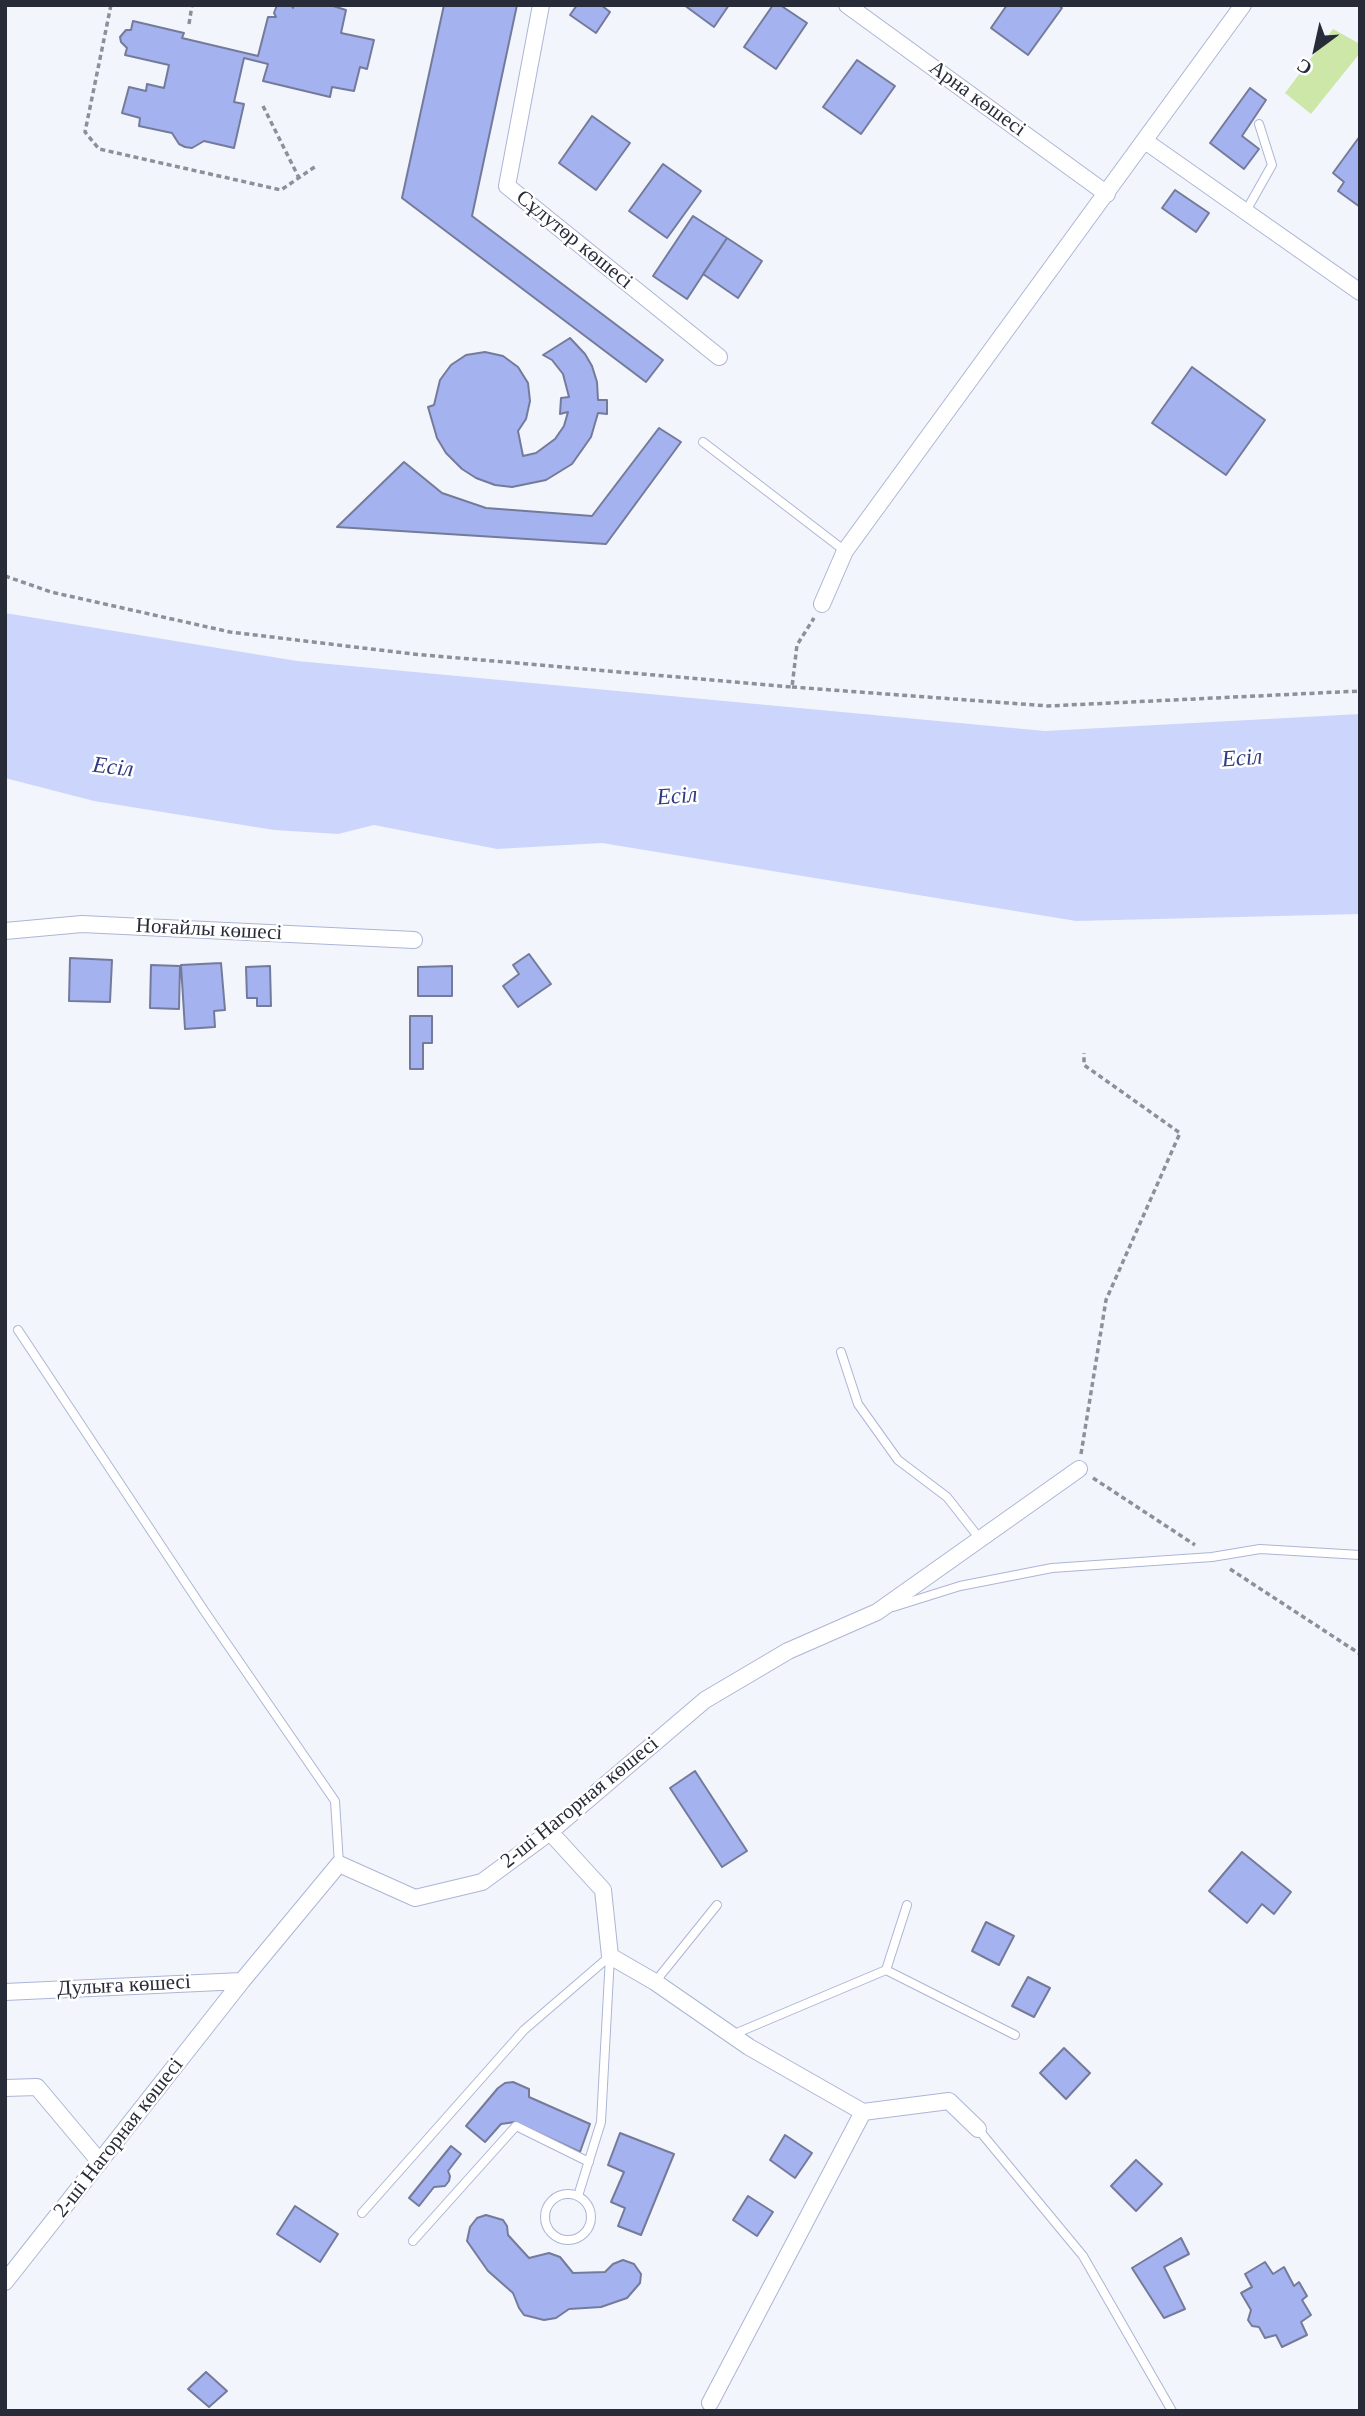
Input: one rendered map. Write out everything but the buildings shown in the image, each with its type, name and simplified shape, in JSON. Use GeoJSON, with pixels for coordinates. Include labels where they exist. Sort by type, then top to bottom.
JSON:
{"type":"FeatureCollection","features":[{"type":"Feature","properties":{"kind":"street","name":"Сұлутөр көшесі"},"geometry":{"type":"LineString","coordinates":[[541,5],[507,186],[719,358]]}},
{"type":"Feature","properties":{"kind":"street","name":"Арна көшесі"},"geometry":{"type":"LineString","coordinates":[[847,5],[1107,194]]}},
{"type":"Feature","properties":{"kind":"street"},"geometry":{"type":"LineString","coordinates":[[822,604],[845,551],[1243,5]]}},
{"type":"Feature","properties":{"kind":"street"},"geometry":{"type":"LineString","coordinates":[[1145,141],[1360,292]]}},
{"type":"Feature","properties":{"kind":"street","name":"Ноғайлы көшесі"},"geometry":{"type":"LineString","coordinates":[[5,931],[82,923],[414,940]]}},
{"type":"Feature","properties":{"kind":"street","name":"2-ші Нагорная көшесі"},"geometry":{"type":"LineString","coordinates":[[5,2282],[242,1980],[339,1864],[415,1898],[482,1882],[550,1832],[705,1700],[788,1651],[877,1612],[1079,1469]]}},
{"type":"Feature","properties":{"kind":"street"},"geometry":{"type":"LineString","coordinates":[[550,1832],[603,1891],[610,1956],[655,1982],[732,2035],[863,2112],[949,2101],[978,2129]]}},
{"type":"Feature","properties":{"kind":"street","name":"Дулыға көшесі"},"geometry":{"type":"LineString","coordinates":[[5,1992],[242,1980]]}},
{"type":"Feature","properties":{"kind":"street"},"geometry":{"type":"LineString","coordinates":[[5,2088],[37,2087],[100,2162]]}},
{"type":"Feature","properties":{"kind":"street"},"geometry":{"type":"LineString","coordinates":[[710,2403],[863,2112]]}},
{"type":"Feature","properties":{"kind":"lane"},"geometry":{"type":"LineString","coordinates":[[1245,211],[1272,165],[1259,124]]}},
{"type":"Feature","properties":{"kind":"lane"},"geometry":{"type":"LineString","coordinates":[[703,442],[845,551]]}},
{"type":"Feature","properties":{"kind":"lane"},"geometry":{"type":"LineString","coordinates":[[18,1330],[205,1612],[335,1801],[339,1864]]}},
{"type":"Feature","properties":{"kind":"lane"},"geometry":{"type":"LineString","coordinates":[[841,1352],[858,1404],[898,1460],[947,1497],[980,1539]]}},
{"type":"Feature","properties":{"kind":"lane"},"geometry":{"type":"LineString","coordinates":[[877,1612],[961,1586],[1052,1568],[1212,1557],[1260,1549],[1360,1555]]}},
{"type":"Feature","properties":{"kind":"lane"},"geometry":{"type":"LineString","coordinates":[[655,1982],[717,1905]]}},
{"type":"Feature","properties":{"kind":"lane"},"geometry":{"type":"LineString","coordinates":[[732,2035],[886,1970],[907,1905]]}},
{"type":"Feature","properties":{"kind":"lane"},"geometry":{"type":"LineString","coordinates":[[578,2196],[601,2122],[610,1956]]}},
{"type":"Feature","properties":{"kind":"lane"},"geometry":{"type":"LineString","coordinates":[[362,2213],[524,2030],[610,1956]]}},
{"type":"Feature","properties":{"kind":"lane"},"geometry":{"type":"LineString","coordinates":[[886,1970],[1015,2035]]}},
{"type":"Feature","properties":{"kind":"lane"},"geometry":{"type":"LineString","coordinates":[[413,2241],[516,2126],[589,2162]]}},
{"type":"Feature","properties":{"kind":"lane"},"geometry":{"type":"LineString","coordinates":[[978,2129],[1083,2256],[1172,2411]]}},
{"type":"Feature","properties":{"kind":"lane"},"geometry":{"type":"LineString","coordinates":[[556,2196],[578,2196],[591,2214],[587,2229],[576,2239],[560,2239],[548,2230],[545,2223],[546,2208],[556,2196]]}},
{"type":"Feature","properties":{"kind":"path"},"geometry":{"type":"LineString","coordinates":[[111,5],[85,132],[99,149],[281,190],[316,166]]}},
{"type":"Feature","properties":{"kind":"path"},"geometry":{"type":"LineString","coordinates":[[189,24],[192,5]]}},
{"type":"Feature","properties":{"kind":"path"},"geometry":{"type":"LineString","coordinates":[[262,106],[299,178]]}},
{"type":"Feature","properties":{"kind":"path"},"geometry":{"type":"LineString","coordinates":[[5,576],[51,592],[230,632],[413,654],[792,687],[1048,706],[1360,691]]}},
{"type":"Feature","properties":{"kind":"path"},"geometry":{"type":"LineString","coordinates":[[792,687],[797,645],[822,604]]}},
{"type":"Feature","properties":{"kind":"path"},"geometry":{"type":"LineString","coordinates":[[1079,1469],[1106,1300],[1180,1133],[1084,1065],[1084,1053]]}},
{"type":"Feature","properties":{"kind":"green space"},"geometry":{"type":"Polygon","coordinates":[[[1333,29],[1360,44],[1360,53],[1311,114],[1285,93],[1333,29]]]}},
{"type":"Feature","properties":{"kind":"water","name":"Есіл"},"geometry":{"type":"Polygon","coordinates":[[[5,613],[297,661],[1045,731],[1360,714],[1360,914],[1076,921],[602,843],[497,849],[374,825],[338,834],[274,830],[94,801],[5,778],[5,613]]]}}]}
